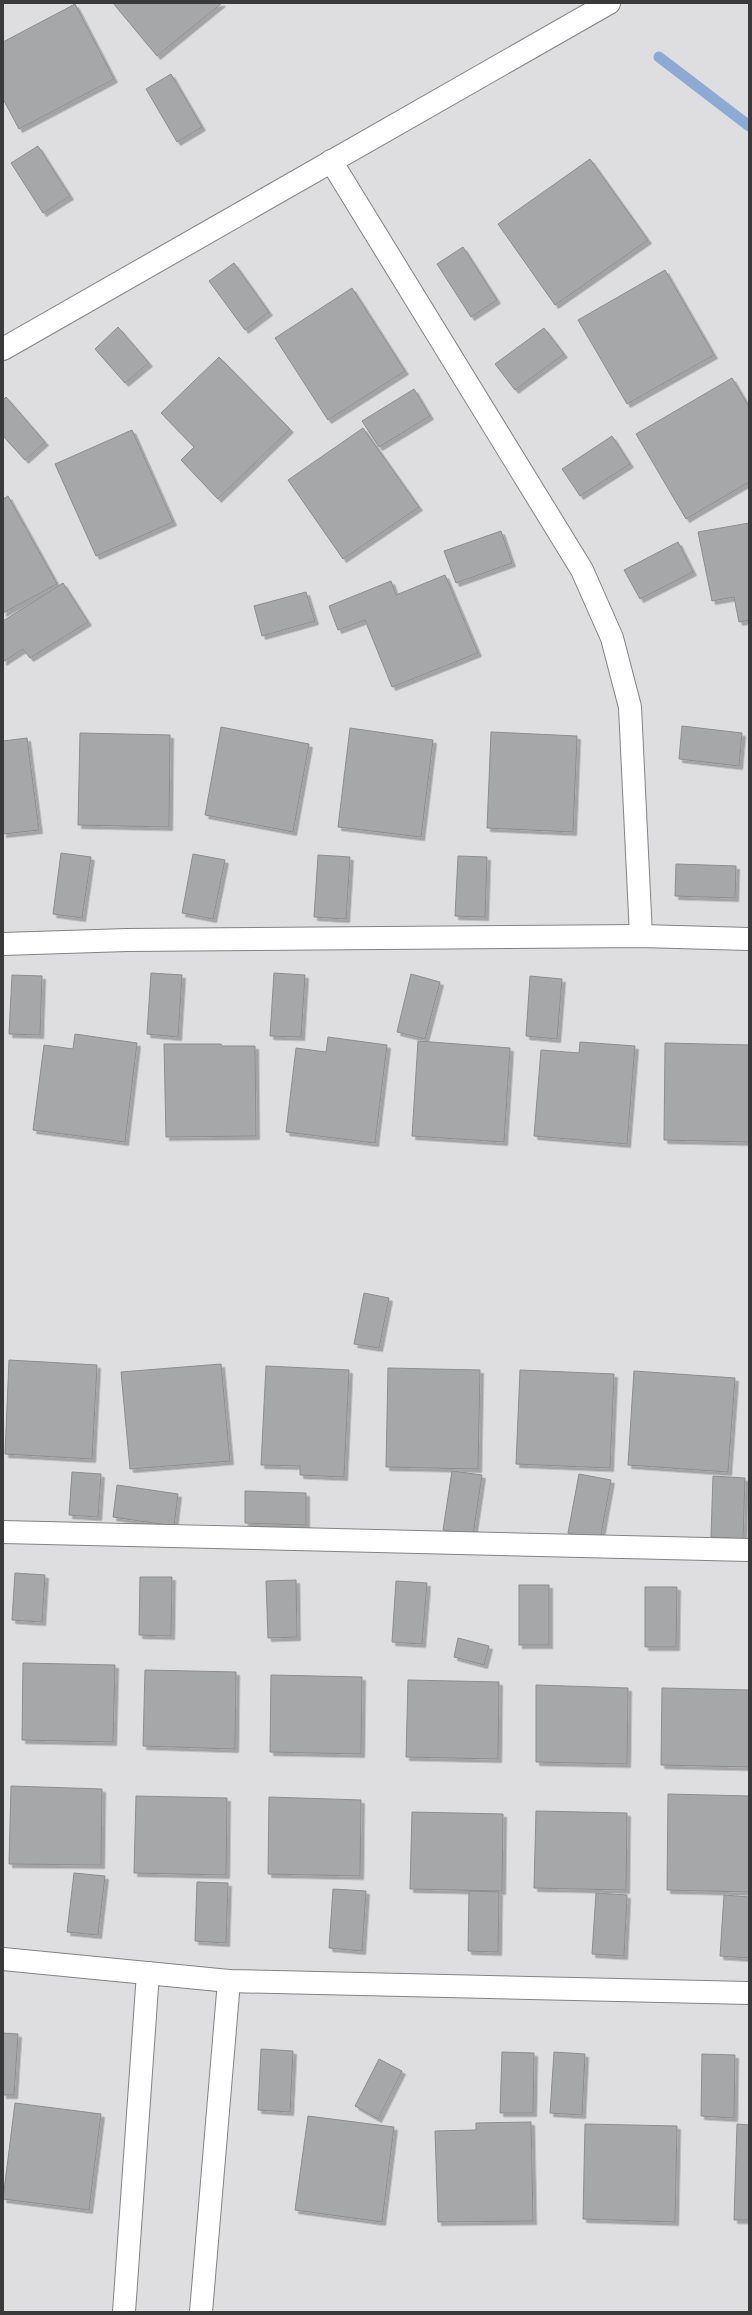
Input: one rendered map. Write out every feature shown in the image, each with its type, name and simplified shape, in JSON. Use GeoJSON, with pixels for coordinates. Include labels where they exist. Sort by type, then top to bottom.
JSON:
{"type":"FeatureCollection","features":[{"type":"Feature","properties":{"kind":"street"},"geometry":{"type":"LineString","coordinates":[[3,349],[331,160],[608,3]]}},
{"type":"Feature","properties":{"kind":"street"},"geometry":{"type":"LineString","coordinates":[[331,160],[582,570],[612,638],[630,707],[641,936]]}},
{"type":"Feature","properties":{"kind":"street"},"geometry":{"type":"LineString","coordinates":[[3,944],[127,940],[641,936],[749,939]]}},
{"type":"Feature","properties":{"kind":"street"},"geometry":{"type":"LineString","coordinates":[[3,1532],[749,1550]]}},
{"type":"Feature","properties":{"kind":"street"},"geometry":{"type":"LineString","coordinates":[[3,1959],[229,1981],[749,1994]]}},
{"type":"Feature","properties":{"kind":"street"},"geometry":{"type":"LineString","coordinates":[[124,2312],[148,1973]]}},
{"type":"Feature","properties":{"kind":"street"},"geometry":{"type":"LineString","coordinates":[[200,2312],[229,1981]]}},
{"type":"Feature","properties":{"kind":"building"},"geometry":{"type":"Polygon","coordinates":[[[113,3],[222,3],[157,56],[113,3]]]}},
{"type":"Feature","properties":{"kind":"building"},"geometry":{"type":"Polygon","coordinates":[[[75,4],[114,79],[19,129],[3,99],[3,42],[75,4]]]}},
{"type":"Feature","properties":{"kind":"building"},"geometry":{"type":"Polygon","coordinates":[[[171,74],[202,127],[177,142],[146,89],[171,74]]]}},
{"type":"Feature","properties":{"kind":"building"},"geometry":{"type":"Polygon","coordinates":[[[38,146],[70,196],[43,213],[11,163],[38,146]]]}},
{"type":"Feature","properties":{"kind":"building"},"geometry":{"type":"Polygon","coordinates":[[[590,159],[648,240],[555,305],[498,224],[590,159]]]}},
{"type":"Feature","properties":{"kind":"building"},"geometry":{"type":"Polygon","coordinates":[[[463,247],[497,300],[471,317],[437,264],[463,247]]]}},
{"type":"Feature","properties":{"kind":"building"},"geometry":{"type":"Polygon","coordinates":[[[234,263],[269,312],[245,330],[209,281],[234,263]]]}},
{"type":"Feature","properties":{"kind":"building"},"geometry":{"type":"Polygon","coordinates":[[[665,270],[714,355],[627,404],[578,320],[665,270]]]}},
{"type":"Feature","properties":{"kind":"building"},"geometry":{"type":"Polygon","coordinates":[[[352,288],[405,371],[328,420],[275,338],[352,288]]]}},
{"type":"Feature","properties":{"kind":"building"},"geometry":{"type":"Polygon","coordinates":[[[118,327],[149,363],[125,383],[95,349],[118,327]]]}},
{"type":"Feature","properties":{"kind":"building"},"geometry":{"type":"Polygon","coordinates":[[[544,328],[564,354],[515,390],[495,364],[544,328]]]}},
{"type":"Feature","properties":{"kind":"building"},"geometry":{"type":"Polygon","coordinates":[[[219,357],[290,429],[218,499],[181,460],[194,447],[161,413],[219,357]]]}},
{"type":"Feature","properties":{"kind":"building"},"geometry":{"type":"Polygon","coordinates":[[[732,378],[749,407],[749,482],[686,519],[636,434],[732,378]]]}},
{"type":"Feature","properties":{"kind":"building"},"geometry":{"type":"Polygon","coordinates":[[[414,389],[430,416],[379,447],[362,421],[414,389]]]}},
{"type":"Feature","properties":{"kind":"building"},"geometry":{"type":"Polygon","coordinates":[[[6,397],[45,442],[25,460],[3,436],[3,400],[6,397]]]}},
{"type":"Feature","properties":{"kind":"building"},"geometry":{"type":"Polygon","coordinates":[[[363,428],[419,507],[343,559],[288,480],[363,428]]]}},
{"type":"Feature","properties":{"kind":"building"},"geometry":{"type":"Polygon","coordinates":[[[132,430],[173,522],[96,556],[55,464],[132,430]]]}},
{"type":"Feature","properties":{"kind":"building"},"geometry":{"type":"Polygon","coordinates":[[[612,436],[630,464],[580,496],[562,469],[612,436]]]}},
{"type":"Feature","properties":{"kind":"building"},"geometry":{"type":"Polygon","coordinates":[[[8,496],[57,584],[3,613],[3,499],[8,496]]]}},
{"type":"Feature","properties":{"kind":"building"},"geometry":{"type":"Polygon","coordinates":[[[749,523],[749,620],[739,622],[734,597],[712,601],[698,532],[749,523]]]}},
{"type":"Feature","properties":{"kind":"building"},"geometry":{"type":"Polygon","coordinates":[[[501,531],[512,563],[456,583],[444,551],[501,531]]]}},
{"type":"Feature","properties":{"kind":"building"},"geometry":{"type":"Polygon","coordinates":[[[678,542],[693,572],[640,599],[624,570],[678,542]]]}},
{"type":"Feature","properties":{"kind":"building"},"geometry":{"type":"Polygon","coordinates":[[[445,575],[478,653],[392,687],[365,620],[338,630],[329,606],[391,581],[396,595],[445,575]]]}},
{"type":"Feature","properties":{"kind":"building"},"geometry":{"type":"Polygon","coordinates":[[[63,583],[88,622],[30,658],[23,649],[3,662],[3,621],[63,583]]]}},
{"type":"Feature","properties":{"kind":"building"},"geometry":{"type":"Polygon","coordinates":[[[306,592],[315,621],[262,636],[254,606],[306,592]]]}},
{"type":"Feature","properties":{"kind":"building"},"geometry":{"type":"Polygon","coordinates":[[[682,726],[742,733],[739,766],[679,759],[682,726]]]}},
{"type":"Feature","properties":{"kind":"building"},"geometry":{"type":"Polygon","coordinates":[[[221,727],[309,744],[293,832],[205,815],[221,727]]]}},
{"type":"Feature","properties":{"kind":"building"},"geometry":{"type":"Polygon","coordinates":[[[350,728],[433,740],[421,837],[338,827],[350,728]]]}},
{"type":"Feature","properties":{"kind":"building"},"geometry":{"type":"Polygon","coordinates":[[[491,732],[577,736],[573,832],[487,828],[491,732]]]}},
{"type":"Feature","properties":{"kind":"building"},"geometry":{"type":"Polygon","coordinates":[[[80,733],[170,735],[169,827],[78,825],[80,733]]]}},
{"type":"Feature","properties":{"kind":"building"},"geometry":{"type":"Polygon","coordinates":[[[27,738],[39,830],[3,834],[3,741],[27,738]]]}},
{"type":"Feature","properties":{"kind":"building"},"geometry":{"type":"Polygon","coordinates":[[[61,853],[91,857],[82,918],[53,914],[61,853]]]}},
{"type":"Feature","properties":{"kind":"building"},"geometry":{"type":"Polygon","coordinates":[[[193,854],[225,860],[213,919],[182,913],[193,854]]]}},
{"type":"Feature","properties":{"kind":"building"},"geometry":{"type":"Polygon","coordinates":[[[318,855],[350,857],[346,919],[314,917],[318,855]]]}},
{"type":"Feature","properties":{"kind":"building"},"geometry":{"type":"Polygon","coordinates":[[[458,856],[487,857],[485,917],[455,916],[458,856]]]}},
{"type":"Feature","properties":{"kind":"building"},"geometry":{"type":"Polygon","coordinates":[[[676,864],[736,866],[735,898],[675,896],[676,864]]]}},
{"type":"Feature","properties":{"kind":"building"},"geometry":{"type":"Polygon","coordinates":[[[151,973],[182,975],[178,1037],[147,1034],[151,973]]]}},
{"type":"Feature","properties":{"kind":"building"},"geometry":{"type":"Polygon","coordinates":[[[274,973],[305,975],[301,1037],[270,1036],[274,973]]]}},
{"type":"Feature","properties":{"kind":"building"},"geometry":{"type":"Polygon","coordinates":[[[411,974],[440,982],[425,1039],[397,1032],[411,974]]]}},
{"type":"Feature","properties":{"kind":"building"},"geometry":{"type":"Polygon","coordinates":[[[12,975],[42,976],[40,1035],[9,1034],[12,975]]]}},
{"type":"Feature","properties":{"kind":"building"},"geometry":{"type":"Polygon","coordinates":[[[530,976],[562,979],[557,1039],[526,1036],[530,976]]]}},
{"type":"Feature","properties":{"kind":"building"},"geometry":{"type":"Polygon","coordinates":[[[75,1034],[137,1043],[125,1142],[33,1130],[44,1045],[73,1049],[75,1034]]]}},
{"type":"Feature","properties":{"kind":"building"},"geometry":{"type":"Polygon","coordinates":[[[328,1037],[387,1045],[375,1143],[286,1132],[296,1048],[326,1052],[328,1037]]]}},
{"type":"Feature","properties":{"kind":"building"},"geometry":{"type":"Polygon","coordinates":[[[418,1041],[510,1048],[504,1142],[412,1136],[418,1041]]]}},
{"type":"Feature","properties":{"kind":"building"},"geometry":{"type":"Polygon","coordinates":[[[580,1042],[635,1046],[627,1144],[534,1136],[541,1050],[579,1053],[580,1042]]]}},
{"type":"Feature","properties":{"kind":"building"},"geometry":{"type":"Polygon","coordinates":[[[665,1043],[749,1045],[749,1142],[664,1140],[665,1043]]]}},
{"type":"Feature","properties":{"kind":"building"},"geometry":{"type":"Polygon","coordinates":[[[164,1044],[221,1044],[222,1046],[255,1046],[256,1136],[166,1137],[164,1044]]]}},
{"type":"Feature","properties":{"kind":"building"},"geometry":{"type":"Polygon","coordinates":[[[364,1293],[389,1298],[379,1348],[354,1344],[364,1293]]]}},
{"type":"Feature","properties":{"kind":"building"},"geometry":{"type":"Polygon","coordinates":[[[9,1360],[97,1365],[92,1459],[5,1454],[9,1360]]]}},
{"type":"Feature","properties":{"kind":"building"},"geometry":{"type":"Polygon","coordinates":[[[221,1364],[230,1461],[130,1469],[121,1372],[221,1364]]]}},
{"type":"Feature","properties":{"kind":"building"},"geometry":{"type":"Polygon","coordinates":[[[266,1366],[349,1370],[344,1477],[300,1475],[300,1466],[261,1465],[266,1366]]]}},
{"type":"Feature","properties":{"kind":"building"},"geometry":{"type":"Polygon","coordinates":[[[388,1368],[480,1370],[478,1469],[386,1467],[388,1368]]]}},
{"type":"Feature","properties":{"kind":"building"},"geometry":{"type":"Polygon","coordinates":[[[520,1370],[614,1374],[610,1468],[516,1464],[520,1370]]]}},
{"type":"Feature","properties":{"kind":"building"},"geometry":{"type":"Polygon","coordinates":[[[634,1371],[735,1378],[728,1472],[628,1465],[634,1371]]]}},
{"type":"Feature","properties":{"kind":"building"},"geometry":{"type":"Polygon","coordinates":[[[452,1471],[482,1475],[473,1535],[443,1530],[452,1471]]]}},
{"type":"Feature","properties":{"kind":"building"},"geometry":{"type":"Polygon","coordinates":[[[72,1472],[101,1474],[98,1517],[69,1515],[72,1472]]]}},
{"type":"Feature","properties":{"kind":"building"},"geometry":{"type":"Polygon","coordinates":[[[579,1474],[611,1480],[600,1540],[568,1533],[579,1474]]]}},
{"type":"Feature","properties":{"kind":"building"},"geometry":{"type":"Polygon","coordinates":[[[713,1476],[745,1478],[743,1539],[711,1537],[713,1476]]]}},
{"type":"Feature","properties":{"kind":"building"},"geometry":{"type":"Polygon","coordinates":[[[117,1485],[178,1494],[174,1526],[113,1517],[117,1485]]]}},
{"type":"Feature","properties":{"kind":"building"},"geometry":{"type":"Polygon","coordinates":[[[245,1491],[306,1493],[306,1525],[245,1523],[245,1491]]]}},
{"type":"Feature","properties":{"kind":"building"},"geometry":{"type":"Polygon","coordinates":[[[15,1573],[45,1575],[42,1622],[12,1620],[15,1573]]]}},
{"type":"Feature","properties":{"kind":"building"},"geometry":{"type":"Polygon","coordinates":[[[140,1577],[172,1577],[171,1636],[139,1635],[140,1577]]]}},
{"type":"Feature","properties":{"kind":"building"},"geometry":{"type":"Polygon","coordinates":[[[296,1580],[297,1637],[268,1638],[266,1581],[296,1580]]]}},
{"type":"Feature","properties":{"kind":"building"},"geometry":{"type":"Polygon","coordinates":[[[396,1581],[427,1583],[422,1644],[392,1642],[396,1581]]]}},
{"type":"Feature","properties":{"kind":"building"},"geometry":{"type":"Polygon","coordinates":[[[519,1585],[549,1585],[549,1645],[519,1645],[519,1585]]]}},
{"type":"Feature","properties":{"kind":"building"},"geometry":{"type":"Polygon","coordinates":[[[645,1587],[677,1587],[676,1647],[645,1647],[645,1587]]]}},
{"type":"Feature","properties":{"kind":"building"},"geometry":{"type":"Polygon","coordinates":[[[458,1638],[489,1646],[484,1665],[454,1657],[458,1638]]]}},
{"type":"Feature","properties":{"kind":"building"},"geometry":{"type":"Polygon","coordinates":[[[23,1663],[115,1665],[113,1742],[22,1740],[23,1663]]]}},
{"type":"Feature","properties":{"kind":"building"},"geometry":{"type":"Polygon","coordinates":[[[145,1670],[236,1672],[235,1749],[143,1746],[145,1670]]]}},
{"type":"Feature","properties":{"kind":"building"},"geometry":{"type":"Polygon","coordinates":[[[271,1675],[362,1677],[361,1754],[270,1752],[271,1675]]]}},
{"type":"Feature","properties":{"kind":"building"},"geometry":{"type":"Polygon","coordinates":[[[408,1680],[499,1682],[498,1759],[406,1757],[408,1680]]]}},
{"type":"Feature","properties":{"kind":"building"},"geometry":{"type":"Polygon","coordinates":[[[536,1685],[628,1688],[627,1764],[536,1762],[536,1685]]]}},
{"type":"Feature","properties":{"kind":"building"},"geometry":{"type":"Polygon","coordinates":[[[662,1688],[749,1690],[749,1767],[661,1765],[662,1688]]]}},
{"type":"Feature","properties":{"kind":"building"},"geometry":{"type":"Polygon","coordinates":[[[11,1786],[102,1789],[101,1865],[9,1864],[11,1786]]]}},
{"type":"Feature","properties":{"kind":"building"},"geometry":{"type":"Polygon","coordinates":[[[668,1794],[749,1796],[749,1892],[667,1890],[668,1794]]]}},
{"type":"Feature","properties":{"kind":"building"},"geometry":{"type":"Polygon","coordinates":[[[136,1796],[227,1798],[226,1875],[134,1873],[136,1796]]]}},
{"type":"Feature","properties":{"kind":"building"},"geometry":{"type":"Polygon","coordinates":[[[269,1797],[361,1800],[360,1876],[268,1874],[269,1797]]]}},
{"type":"Feature","properties":{"kind":"building"},"geometry":{"type":"Polygon","coordinates":[[[536,1811],[627,1813],[626,1890],[534,1888],[536,1811]]]}},
{"type":"Feature","properties":{"kind":"building"},"geometry":{"type":"Polygon","coordinates":[[[412,1812],[503,1814],[502,1891],[410,1889],[412,1812]]]}},
{"type":"Feature","properties":{"kind":"building"},"geometry":{"type":"Polygon","coordinates":[[[74,1873],[105,1876],[98,1935],[67,1932],[74,1873]]]}},
{"type":"Feature","properties":{"kind":"building"},"geometry":{"type":"Polygon","coordinates":[[[197,1882],[228,1883],[226,1943],[195,1941],[197,1882]]]}},
{"type":"Feature","properties":{"kind":"building"},"geometry":{"type":"Polygon","coordinates":[[[333,1889],[366,1891],[362,1951],[329,1948],[333,1889]]]}},
{"type":"Feature","properties":{"kind":"building"},"geometry":{"type":"Polygon","coordinates":[[[469,1891],[499,1892],[498,1952],[468,1951],[469,1891]]]}},
{"type":"Feature","properties":{"kind":"building"},"geometry":{"type":"Polygon","coordinates":[[[596,1893],[627,1895],[624,1956],[592,1954],[596,1893]]]}},
{"type":"Feature","properties":{"kind":"building"},"geometry":{"type":"Polygon","coordinates":[[[724,1895],[749,1897],[749,1958],[720,1956],[724,1895]]]}},
{"type":"Feature","properties":{"kind":"building"},"geometry":{"type":"Polygon","coordinates":[[[3,2033],[18,2034],[14,2095],[3,2095],[3,2033]]]}},
{"type":"Feature","properties":{"kind":"building"},"geometry":{"type":"Polygon","coordinates":[[[261,2049],[293,2051],[290,2112],[258,2110],[261,2049]]]}},
{"type":"Feature","properties":{"kind":"building"},"geometry":{"type":"Polygon","coordinates":[[[502,2052],[534,2053],[533,2113],[500,2113],[502,2052]]]}},
{"type":"Feature","properties":{"kind":"building"},"geometry":{"type":"Polygon","coordinates":[[[554,2052],[585,2054],[582,2115],[550,2113],[554,2052]]]}},
{"type":"Feature","properties":{"kind":"building"},"geometry":{"type":"Polygon","coordinates":[[[702,2054],[735,2055],[734,2118],[701,2116],[702,2054]]]}},
{"type":"Feature","properties":{"kind":"building"},"geometry":{"type":"Polygon","coordinates":[[[379,2059],[402,2071],[378,2119],[355,2106],[379,2059]]]}},
{"type":"Feature","properties":{"kind":"building"},"geometry":{"type":"Polygon","coordinates":[[[15,2103],[101,2114],[89,2210],[3,2199],[15,2103]]]}},
{"type":"Feature","properties":{"kind":"building"},"geometry":{"type":"Polygon","coordinates":[[[308,2116],[394,2127],[382,2222],[295,2210],[308,2116]]]}},
{"type":"Feature","properties":{"kind":"building"},"geometry":{"type":"Polygon","coordinates":[[[531,2122],[533,2221],[438,2222],[435,2131],[476,2130],[476,2123],[531,2122]]]}},
{"type":"Feature","properties":{"kind":"building"},"geometry":{"type":"Polygon","coordinates":[[[585,2124],[677,2126],[675,2222],[583,2219],[585,2124]]]}},
{"type":"Feature","properties":{"kind":"building"},"geometry":{"type":"Polygon","coordinates":[[[737,2124],[749,2125],[749,2220],[734,2220],[737,2124]]]}},
{"type":"Feature","properties":{"kind":"waterway"},"geometry":{"type":"LineString","coordinates":[[659,57],[749,126]]}}]}
